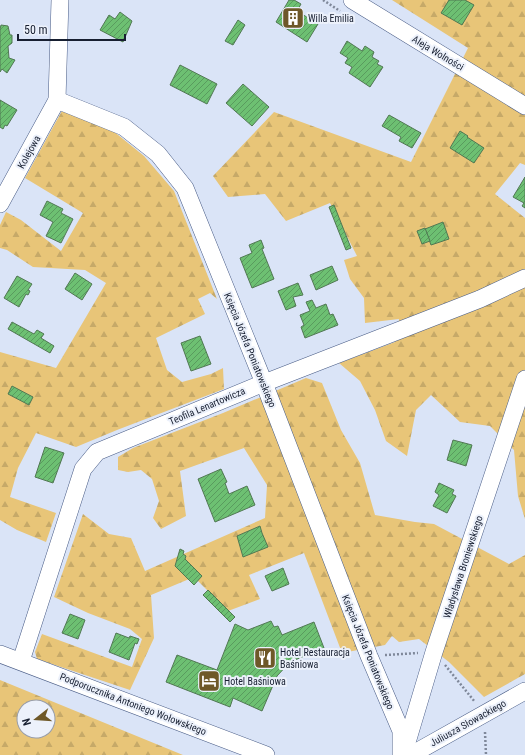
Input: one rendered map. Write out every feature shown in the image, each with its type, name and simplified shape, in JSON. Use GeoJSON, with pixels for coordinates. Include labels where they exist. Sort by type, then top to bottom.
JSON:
{"type":"FeatureCollection","features":[{"type":"Feature","properties":{"kind":"street"},"geometry":{"type":"LineString","coordinates":[[57,100],[60,0]]}},
{"type":"Feature","properties":{"kind":"street","name":"Aleja Wolności"},"geometry":{"type":"LineString","coordinates":[[352,0],[525,106]]}},
{"type":"Feature","properties":{"kind":"street","name":"Kolejowa"},"geometry":{"type":"LineString","coordinates":[[0,204],[57,100]]}},
{"type":"Feature","properties":{"kind":"street","name":"Księcia Józefa Poniatowskiego"},"geometry":{"type":"LineString","coordinates":[[57,100],[124,127],[158,154],[185,188],[264,382],[369,656],[401,732],[402,755]]}},
{"type":"Feature","properties":{"kind":"street","name":"Teofila Lenartowicza"},"geometry":{"type":"LineString","coordinates":[[21,661],[83,469],[97,452],[264,382],[480,299],[525,278]]}},
{"type":"Feature","properties":{"kind":"street","name":"Władysława Broniewskiego"},"geometry":{"type":"LineString","coordinates":[[402,755],[434,652],[525,379]]}},
{"type":"Feature","properties":{"kind":"street","name":"Podporucznika Antoniego Wołowskiego"},"geometry":{"type":"LineString","coordinates":[[0,654],[266,755]]}},
{"type":"Feature","properties":{"kind":"street","name":"Juliusza Słowackiego"},"geometry":{"type":"LineString","coordinates":[[411,755],[525,691]]}},
{"type":"Feature","properties":{"kind":"path"},"geometry":{"type":"LineString","coordinates":[[369,656],[434,652],[484,713],[486,755]]}},
{"type":"Feature","properties":{"kind":"green space"},"geometry":{"type":"Polygon","coordinates":[[[392,0],[525,0],[525,165],[520,163],[495,194],[525,218],[525,519],[518,496],[514,450],[490,426],[460,422],[431,395],[416,410],[407,456],[386,441],[375,410],[360,381],[339,363],[395,342],[399,319],[365,323],[364,298],[350,279],[344,260],[357,256],[330,203],[286,221],[265,194],[228,197],[213,176],[274,112],[411,162],[468,48],[392,0]]]}},
{"type":"Feature","properties":{"kind":"green space"},"geometry":{"type":"Polygon","coordinates":[[[63,109],[107,126],[144,156],[174,191],[217,299],[210,293],[198,299],[205,314],[156,338],[167,370],[182,382],[211,374],[223,368],[224,389],[76,447],[36,433],[18,468],[10,497],[56,513],[46,542],[17,530],[0,520],[0,352],[56,368],[106,283],[85,270],[33,267],[7,250],[0,248],[0,225],[6,212],[21,220],[61,251],[83,213],[25,178],[63,109]]]}},
{"type":"Feature","properties":{"kind":"green space"},"geometry":{"type":"Polygon","coordinates":[[[306,378],[322,383],[341,430],[360,463],[375,515],[434,524],[509,564],[525,555],[525,674],[484,697],[449,662],[419,639],[399,642],[392,636],[385,645],[342,653],[304,553],[249,575],[260,599],[228,611],[194,577],[151,595],[154,638],[130,690],[37,659],[35,652],[42,634],[132,667],[142,639],[130,629],[88,613],[54,597],[83,514],[109,534],[131,538],[145,571],[265,518],[267,485],[244,448],[180,471],[186,516],[161,529],[153,518],[159,501],[152,479],[141,470],[128,472],[118,470],[118,457],[133,448],[223,413],[306,378]]]}},
{"type":"Feature","properties":{"kind":"green space"},"geometry":{"type":"Polygon","coordinates":[[[0,680],[46,699],[16,699],[16,739],[56,739],[56,703],[183,755],[0,755],[0,680]]]}},
{"type":"Feature","properties":{"kind":"building","name":"Willa Emilia"},"geometry":{"type":"Polygon","coordinates":[[[289,0],[294,0],[301,4],[297,11],[318,24],[307,42],[276,22],[289,0]]]}},
{"type":"Feature","properties":{"kind":"building"},"geometry":{"type":"Polygon","coordinates":[[[449,0],[465,0],[474,5],[462,25],[441,13],[449,0]]]}},
{"type":"Feature","properties":{"kind":"building"},"geometry":{"type":"Polygon","coordinates":[[[120,12],[132,21],[123,42],[100,30],[109,15],[115,19],[120,12]]]}},
{"type":"Feature","properties":{"kind":"building"},"geometry":{"type":"Polygon","coordinates":[[[238,20],[245,25],[233,45],[225,41],[238,20]]]}},
{"type":"Feature","properties":{"kind":"building"},"geometry":{"type":"Polygon","coordinates":[[[1,25],[8,26],[10,35],[12,35],[12,43],[8,46],[9,58],[15,60],[7,73],[2,69],[0,72],[1,25]]]}},
{"type":"Feature","properties":{"kind":"building"},"geometry":{"type":"Polygon","coordinates":[[[347,41],[362,51],[365,46],[374,52],[372,57],[379,61],[377,64],[383,67],[370,87],[349,73],[352,67],[345,63],[348,58],[340,53],[347,41]]]}},
{"type":"Feature","properties":{"kind":"building"},"geometry":{"type":"Polygon","coordinates":[[[180,65],[217,84],[207,104],[170,85],[180,65]]]}},
{"type":"Feature","properties":{"kind":"building"},"geometry":{"type":"Polygon","coordinates":[[[243,84],[269,107],[252,126],[226,103],[243,84]]]}},
{"type":"Feature","properties":{"kind":"building"},"geometry":{"type":"Polygon","coordinates":[[[0,100],[17,110],[7,126],[5,125],[3,129],[0,127],[0,100]]]}},
{"type":"Feature","properties":{"kind":"building"},"geometry":{"type":"Polygon","coordinates":[[[389,115],[421,133],[412,148],[399,141],[401,137],[382,126],[389,115]]]}},
{"type":"Feature","properties":{"kind":"building"},"geometry":{"type":"Polygon","coordinates":[[[460,131],[484,148],[474,163],[450,148],[460,131]]]}},
{"type":"Feature","properties":{"kind":"building"},"geometry":{"type":"Polygon","coordinates":[[[525,177],[525,208],[522,206],[524,203],[513,197],[525,177]]]}},
{"type":"Feature","properties":{"kind":"building"},"geometry":{"type":"Polygon","coordinates":[[[47,201],[63,209],[61,213],[73,219],[61,243],[46,236],[53,222],[40,215],[47,201]]]}},
{"type":"Feature","properties":{"kind":"building"},"geometry":{"type":"Polygon","coordinates":[[[334,205],[351,248],[346,250],[329,207],[334,205]]]}},
{"type":"Feature","properties":{"kind":"building"},"geometry":{"type":"Polygon","coordinates":[[[443,222],[449,239],[431,245],[425,229],[443,222]]]}},
{"type":"Feature","properties":{"kind":"building"},"geometry":{"type":"Polygon","coordinates":[[[425,228],[430,241],[422,244],[417,231],[425,228]]]}},
{"type":"Feature","properties":{"kind":"building"},"geometry":{"type":"Polygon","coordinates":[[[261,240],[264,248],[262,249],[274,279],[252,288],[240,258],[252,253],[249,245],[261,240]]]}},
{"type":"Feature","properties":{"kind":"building"},"geometry":{"type":"Polygon","coordinates":[[[332,266],[338,280],[316,290],[310,275],[332,266]]]}},
{"type":"Feature","properties":{"kind":"building"},"geometry":{"type":"Polygon","coordinates":[[[75,273],[92,284],[82,300],[65,289],[75,273]]]}},
{"type":"Feature","properties":{"kind":"building"},"geometry":{"type":"Polygon","coordinates":[[[17,276],[32,284],[28,290],[30,291],[28,295],[26,294],[19,307],[4,298],[17,276]]]}},
{"type":"Feature","properties":{"kind":"building"},"geometry":{"type":"Polygon","coordinates":[[[298,283],[303,295],[293,297],[296,306],[286,310],[278,291],[298,283]]]}},
{"type":"Feature","properties":{"kind":"building"},"geometry":{"type":"Polygon","coordinates":[[[312,300],[316,308],[326,304],[330,315],[333,314],[338,325],[305,338],[301,327],[304,325],[300,315],[310,311],[306,302],[312,300]]]}},
{"type":"Feature","properties":{"kind":"building"},"geometry":{"type":"Polygon","coordinates":[[[12,322],[34,334],[37,330],[44,334],[41,338],[54,346],[50,353],[8,329],[12,322]]]}},
{"type":"Feature","properties":{"kind":"building"},"geometry":{"type":"Polygon","coordinates":[[[200,336],[211,364],[191,371],[181,343],[200,336]]]}},
{"type":"Feature","properties":{"kind":"building"},"geometry":{"type":"Polygon","coordinates":[[[12,386],[33,397],[29,405],[8,394],[12,386]]]}},
{"type":"Feature","properties":{"kind":"building"},"geometry":{"type":"Polygon","coordinates":[[[453,440],[472,445],[466,466],[447,460],[453,440]]]}},
{"type":"Feature","properties":{"kind":"building"},"geometry":{"type":"Polygon","coordinates":[[[45,447],[64,453],[53,483],[35,477],[45,447]]]}},
{"type":"Feature","properties":{"kind":"building"},"geometry":{"type":"Polygon","coordinates":[[[221,469],[227,482],[225,483],[229,494],[247,486],[255,505],[215,522],[198,479],[221,469]]]}},
{"type":"Feature","properties":{"kind":"building"},"geometry":{"type":"Polygon","coordinates":[[[439,483],[454,490],[452,494],[456,496],[447,513],[433,506],[439,495],[435,492],[439,483]]]}},
{"type":"Feature","properties":{"kind":"building"},"geometry":{"type":"Polygon","coordinates":[[[260,526],[268,547],[243,557],[237,536],[260,526]]]}},
{"type":"Feature","properties":{"kind":"building"},"geometry":{"type":"Polygon","coordinates":[[[180,549],[184,551],[183,554],[186,556],[185,559],[202,576],[194,585],[175,566],[180,549]]]}},
{"type":"Feature","properties":{"kind":"building"},"geometry":{"type":"Polygon","coordinates":[[[283,568],[289,584],[272,591],[265,576],[283,568]]]}},
{"type":"Feature","properties":{"kind":"building"},"geometry":{"type":"Polygon","coordinates":[[[208,590],[235,617],[230,622],[203,595],[208,590]]]}},
{"type":"Feature","properties":{"kind":"building"},"geometry":{"type":"Polygon","coordinates":[[[70,614],[85,620],[78,639],[62,633],[70,614]]]}},
{"type":"Feature","properties":{"kind":"building"},"geometry":{"type":"Polygon","coordinates":[[[271,621],[274,627],[278,626],[282,635],[314,622],[324,648],[290,662],[277,676],[262,711],[233,698],[230,707],[166,682],[177,655],[217,670],[235,624],[248,630],[271,621]]]}},
{"type":"Feature","properties":{"kind":"building"},"geometry":{"type":"Polygon","coordinates":[[[116,633],[129,638],[130,636],[139,639],[137,644],[135,643],[129,660],[109,652],[116,633]]]}},
{"type":"Feature","properties":{"kind":"place","name":"Willa Emilia"},"geometry":{"type":"Point","coordinates":[293,18]}},
{"type":"Feature","properties":{"kind":"place","name":"Hotel Restauracja Baśniowa"},"geometry":{"type":"Point","coordinates":[265,658]}},
{"type":"Feature","properties":{"kind":"place","name":"Hotel Baśniowa"},"geometry":{"type":"Point","coordinates":[209,681]}}]}
